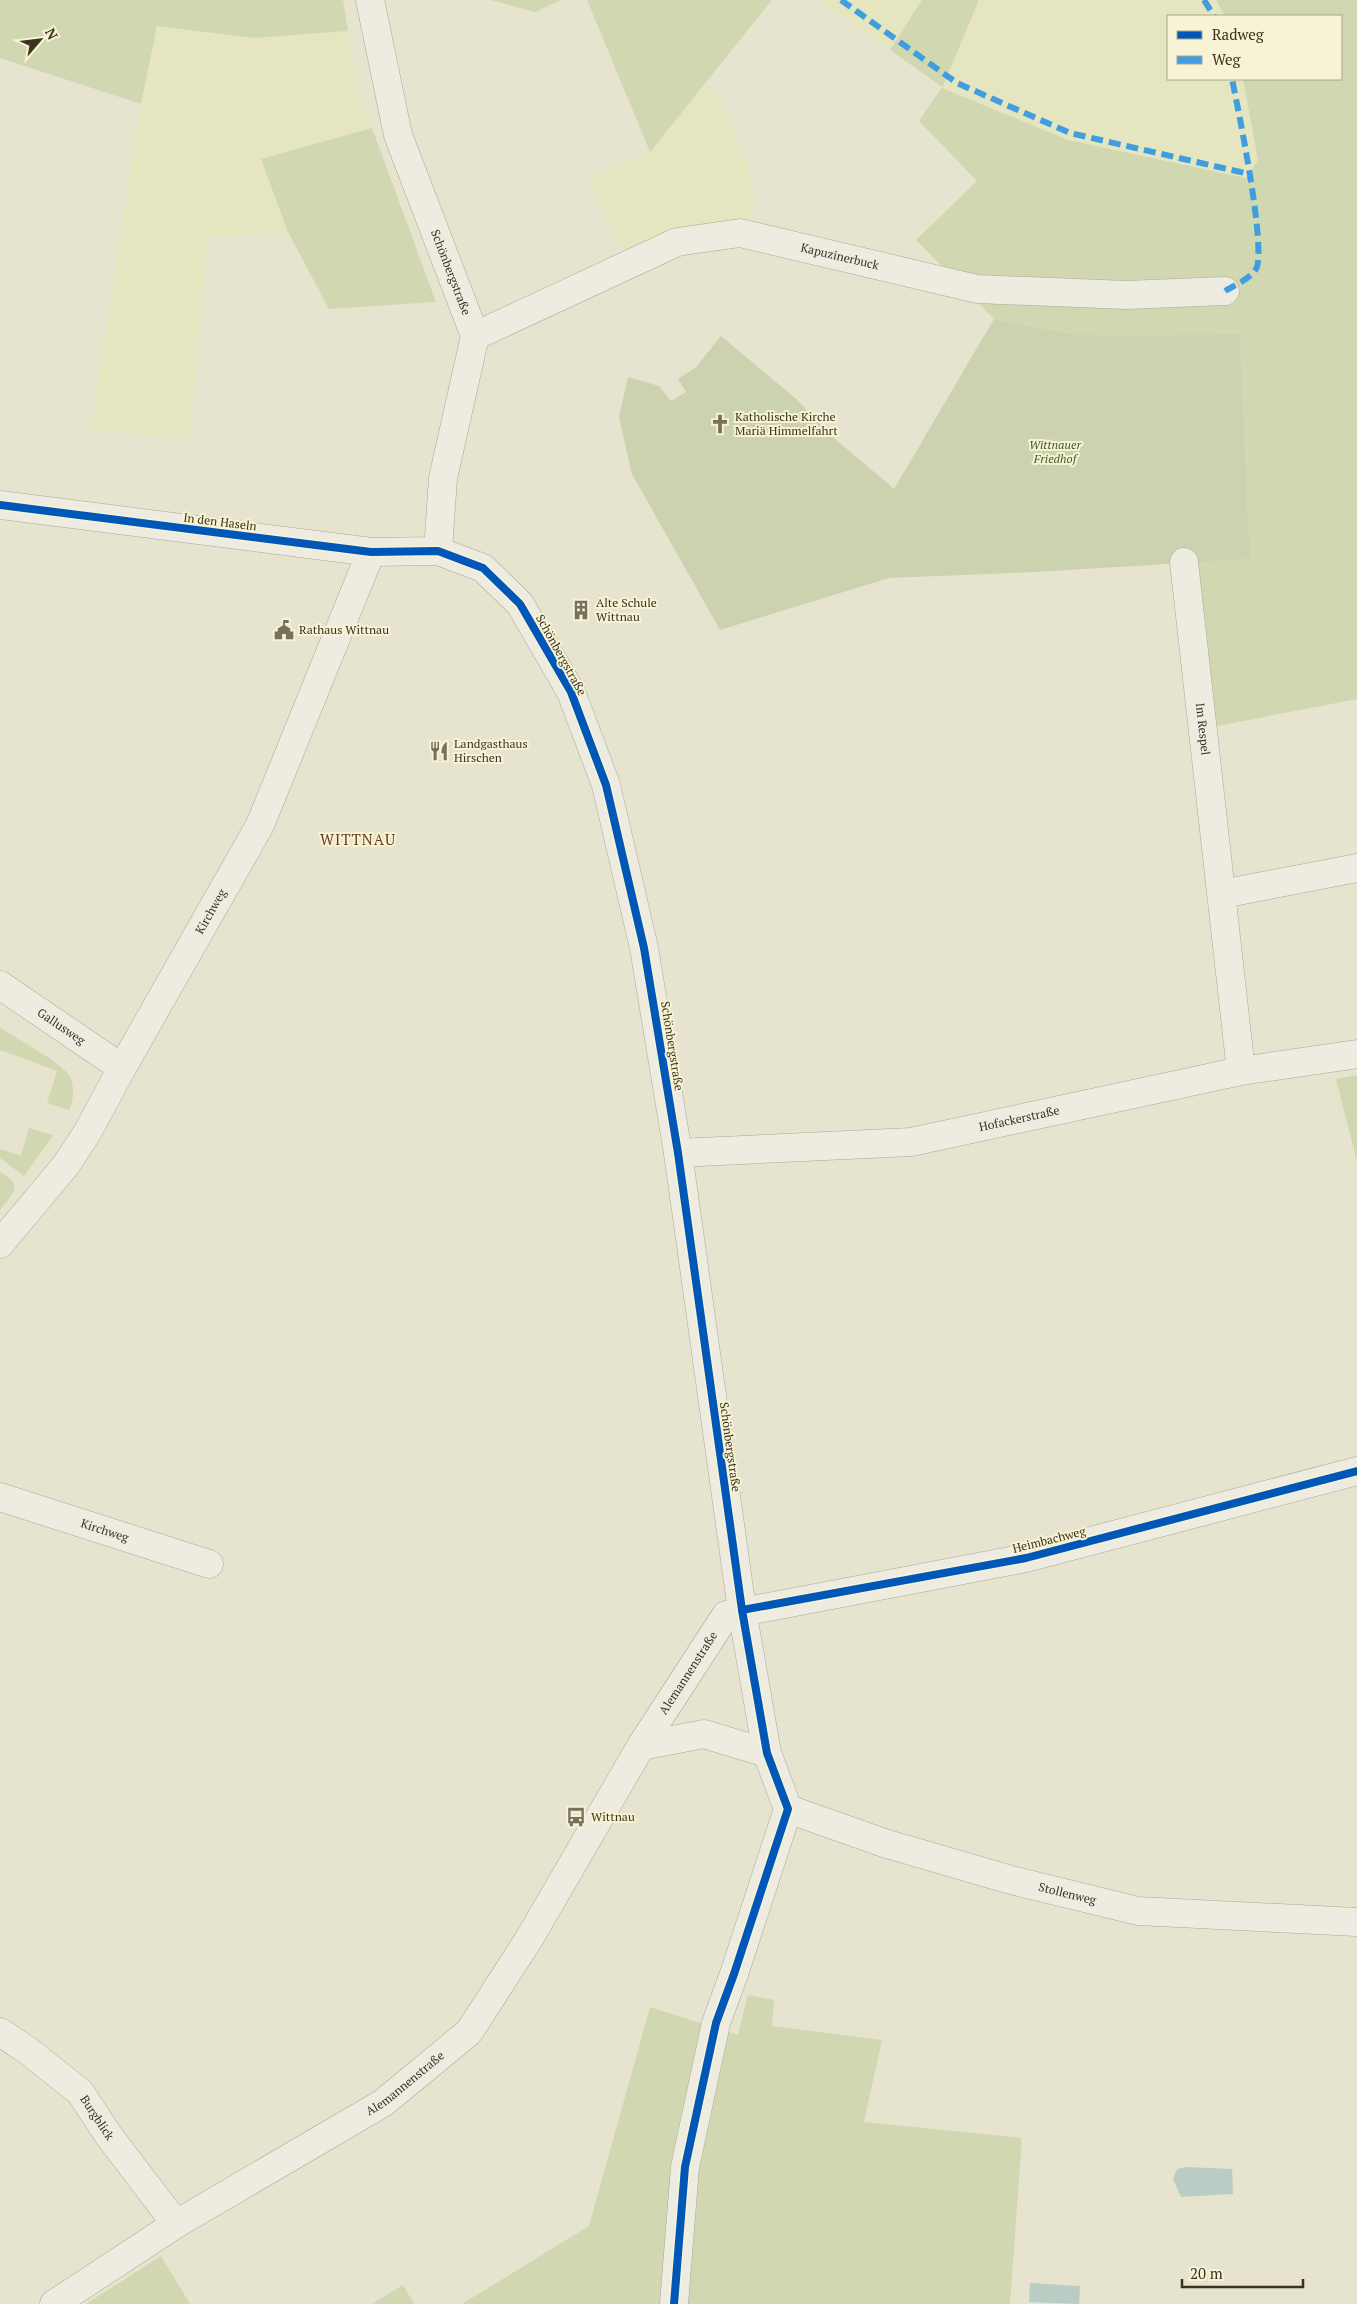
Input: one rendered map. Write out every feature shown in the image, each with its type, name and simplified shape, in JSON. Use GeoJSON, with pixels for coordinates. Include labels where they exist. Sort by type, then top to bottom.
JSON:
{"type":"FeatureCollection","features":[{"type":"Feature","properties":{"kind":"street","name":"Schönbergstraße"},"geometry":{"type":"LineString","coordinates":[[370,0],[398,135],[475,336]]}},
{"type":"Feature","properties":{"kind":"street","name":"Kapuzinerbuck"},"geometry":{"type":"LineString","coordinates":[[475,336],[677,242],[740,233],[977,289],[1126,296],[1225,291]]}},
{"type":"Feature","properties":{"kind":"street"},"geometry":{"type":"LineString","coordinates":[[438,551],[443,478],[475,336]]}},
{"type":"Feature","properties":{"kind":"street","name":"In den Haseln"},"geometry":{"type":"LineString","coordinates":[[0,505],[371,552],[438,551]]}},
{"type":"Feature","properties":{"kind":"street","name":"Schönbergstraße"},"geometry":{"type":"LineString","coordinates":[[438,551],[483,568],[520,604],[571,692],[606,785],[644,948],[678,1152],[742,1610],[768,1753],[788,1809]]}},
{"type":"Feature","properties":{"kind":"street","name":"Kirchweg"},"geometry":{"type":"LineString","coordinates":[[0,1244],[66,1165],[87,1133],[260,825],[371,552]]}},
{"type":"Feature","properties":{"kind":"street","name":"Im Respel"},"geometry":{"type":"LineString","coordinates":[[1184,562],[1241,1071]]}},
{"type":"Feature","properties":{"kind":"street"},"geometry":{"type":"LineString","coordinates":[[1222,894],[1357,868]]}},
{"type":"Feature","properties":{"kind":"street","name":"Gallusweg"},"geometry":{"type":"LineString","coordinates":[[0,985],[122,1068]]}},
{"type":"Feature","properties":{"kind":"street","name":"Hofackerstraße"},"geometry":{"type":"LineString","coordinates":[[678,1152],[911,1142],[1241,1071],[1357,1054]]}},
{"type":"Feature","properties":{"kind":"street","name":"Heimbachweg"},"geometry":{"type":"LineString","coordinates":[[742,1610],[1026,1558],[1357,1471]]}},
{"type":"Feature","properties":{"kind":"street","name":"Kirchweg"},"geometry":{"type":"LineString","coordinates":[[0,1497],[210,1564]]}},
{"type":"Feature","properties":{"kind":"street","name":"Alemannenstraße"},"geometry":{"type":"LineString","coordinates":[[54,2304],[176,2224],[383,2103],[469,2032],[529,1939],[640,1746],[726,1615],[742,1610]]}},
{"type":"Feature","properties":{"kind":"street"},"geometry":{"type":"LineString","coordinates":[[640,1746],[704,1734],[768,1753]]}},
{"type":"Feature","properties":{"kind":"street"},"geometry":{"type":"LineString","coordinates":[[674,2304],[685,2167],[716,2023],[788,1809]]}},
{"type":"Feature","properties":{"kind":"street","name":"Stollenweg"},"geometry":{"type":"LineString","coordinates":[[788,1809],[884,1843],[993,1875],[1138,1911],[1357,1922]]}},
{"type":"Feature","properties":{"kind":"street","name":"Burgblick"},"geometry":{"type":"LineString","coordinates":[[0,2032],[27,2050],[80,2092],[109,2136],[176,2224]]}},
{"type":"Feature","properties":{"kind":"green space"},"geometry":{"type":"Polygon","coordinates":[[[0,0],[343,0],[348,31],[254,38],[157,26],[141,104],[0,58],[0,0]]]}},
{"type":"Feature","properties":{"kind":"green space"},"geometry":{"type":"Polygon","coordinates":[[[491,0],[561,0],[535,12],[491,0]]]}},
{"type":"Feature","properties":{"kind":"green space"},"geometry":{"type":"Polygon","coordinates":[[[587,0],[772,0],[650,152],[587,0]]]}},
{"type":"Feature","properties":{"kind":"green space"},"geometry":{"type":"Polygon","coordinates":[[[820,0],[922,0],[890,50],[820,0]]]}},
{"type":"Feature","properties":{"kind":"green space"},"geometry":{"type":"Polygon","coordinates":[[[922,0],[979,0],[942,88],[1068,140],[1246,178],[1258,160],[1243,80],[1342,80],[1342,15],[1224,15],[1216,0],[1357,0],[1357,699],[1212,727],[1193,561],[1250,559],[1240,334],[1079,335],[994,319],[916,240],[977,181],[919,121],[942,87],[890,50],[922,0]]]}},
{"type":"Feature","properties":{"kind":"green space"},"geometry":{"type":"Polygon","coordinates":[[[979,0],[1216,0],[1224,15],[1167,15],[1167,80],[1243,80],[1258,160],[1246,178],[1068,140],[942,87],[979,0]]]}},
{"type":"Feature","properties":{"kind":"green space"},"geometry":{"type":"Polygon","coordinates":[[[157,26],[254,38],[348,31],[357,90],[372,128],[261,159],[288,232],[207,237],[190,439],[91,429],[141,104],[157,26]]]}},
{"type":"Feature","properties":{"kind":"green space"},"geometry":{"type":"Polygon","coordinates":[[[704,83],[722,103],[746,160],[754,199],[753,236],[630,263],[587,178],[650,152],[704,83]]]}},
{"type":"Feature","properties":{"kind":"green space"},"geometry":{"type":"Polygon","coordinates":[[[372,128],[436,302],[329,309],[288,232],[261,159],[372,128]]]}},
{"type":"Feature","properties":{"kind":"green space","name":"Wittnauer Friedhof"},"geometry":{"type":"Polygon","coordinates":[[[994,319],[1079,335],[1240,334],[1250,559],[1034,572],[889,578],[720,630],[632,474],[619,417],[628,377],[659,386],[671,401],[686,392],[678,379],[696,367],[721,336],[796,399],[834,438],[894,489],[994,319]]]}},
{"type":"Feature","properties":{"kind":"green space"},"geometry":{"type":"Polygon","coordinates":[[[0,1028],[47,1056],[69,1075],[73,1092],[69,1110],[47,1103],[57,1071],[0,1050],[0,1028]]]}},
{"type":"Feature","properties":{"kind":"green space"},"geometry":{"type":"Polygon","coordinates":[[[1357,1075],[1357,1162],[1336,1079],[1357,1075]]]}},
{"type":"Feature","properties":{"kind":"green space"},"geometry":{"type":"Polygon","coordinates":[[[29,1128],[53,1135],[24,1176],[0,1158],[0,1149],[21,1156],[29,1128]]]}},
{"type":"Feature","properties":{"kind":"green space"},"geometry":{"type":"Polygon","coordinates":[[[0,1172],[12,1181],[14,1190],[0,1210],[0,1172]]]}},
{"type":"Feature","properties":{"kind":"green space"},"geometry":{"type":"Polygon","coordinates":[[[748,1995],[774,2000],[772,2026],[882,2040],[864,2122],[1022,2138],[1010,2304],[462,2304],[589,2226],[650,2007],[738,2035],[748,1995]]]}},
{"type":"Feature","properties":{"kind":"green space"},"geometry":{"type":"Polygon","coordinates":[[[161,2256],[190,2304],[86,2304],[161,2256]]]}},
{"type":"Feature","properties":{"kind":"green space"},"geometry":{"type":"Polygon","coordinates":[[[403,2285],[414,2304],[372,2304],[403,2285]]]}},
{"type":"Feature","properties":{"kind":"shaded area"},"geometry":{"type":"Polygon","coordinates":[[[1186,2167],[1232,2169],[1233,2194],[1181,2197],[1173,2179],[1177,2169],[1186,2167]]]}},
{"type":"Feature","properties":{"kind":"shaded area"},"geometry":{"type":"Polygon","coordinates":[[[1030,2283],[1080,2286],[1079,2304],[1029,2302],[1030,2283]]]}},
{"type":"Feature","properties":{"kind":"marked path"},"geometry":{"type":"LineString","coordinates":[[841,0],[957,83],[1070,133],[1249,174]]}},
{"type":"Feature","properties":{"kind":"marked path"},"geometry":{"type":"LineString","coordinates":[[1204,0],[1213,15]]}},
{"type":"Feature","properties":{"kind":"marked path"},"geometry":{"type":"LineString","coordinates":[[1225,291],[1242,282],[1253,273],[1256,269],[1258,257],[1255,208],[1232,80]]}},
{"type":"Feature","properties":{"kind":"cycle path"},"geometry":{"type":"LineString","coordinates":[[0,505],[371,552],[438,551],[483,568],[520,604],[571,692],[606,785],[644,948],[678,1153],[742,1610],[767,1753],[788,1809],[716,2023],[685,2167],[674,2304]]}},
{"type":"Feature","properties":{"kind":"cycle path"},"geometry":{"type":"LineString","coordinates":[[742,1610],[1026,1558],[1357,1471]]}},
{"type":"Feature","properties":{"kind":"place","name":"Katholische Kirche Mariä Himmelfahrt"},"geometry":{"type":"Point","coordinates":[720,424]}},
{"type":"Feature","properties":{"kind":"place","name":"Alte Schule Wittnau"},"geometry":{"type":"Point","coordinates":[581,610]}},
{"type":"Feature","properties":{"kind":"place","name":"Rathaus Wittnau"},"geometry":{"type":"Point","coordinates":[284,630]}},
{"type":"Feature","properties":{"kind":"place","name":"Landgasthaus Hirschen"},"geometry":{"type":"Point","coordinates":[439,751]}},
{"type":"Feature","properties":{"kind":"place","name":"Wittnau"},"geometry":{"type":"Point","coordinates":[576,1817]}},
{"type":"Feature","properties":{"kind":"district","name":"WITTNAU"},"geometry":{"type":"Point","coordinates":[358,840]}}]}
